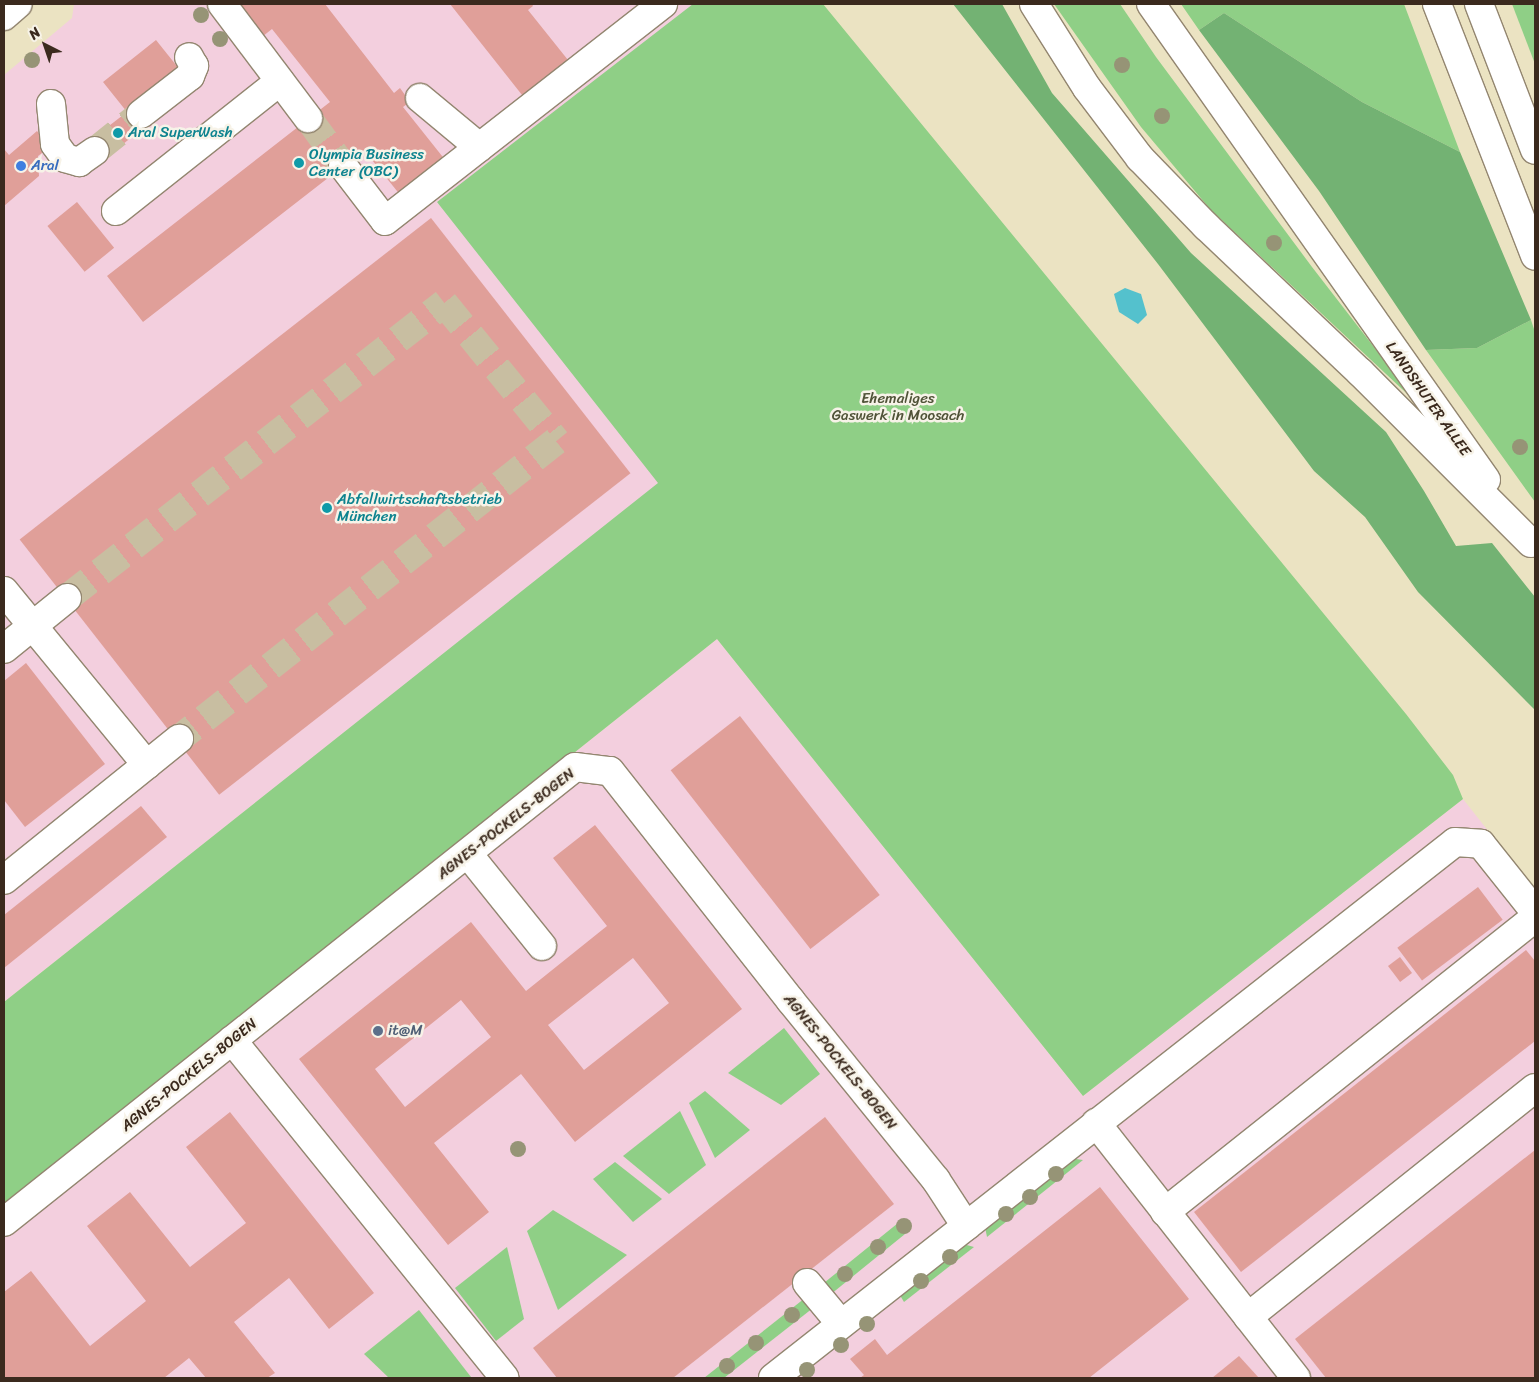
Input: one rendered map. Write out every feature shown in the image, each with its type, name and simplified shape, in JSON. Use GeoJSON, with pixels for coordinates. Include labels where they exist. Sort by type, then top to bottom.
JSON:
{"type":"FeatureCollection","features":[{"type":"Feature","properties":{"kind":"main road"},"geometry":{"type":"LineString","coordinates":[[222,4],[308,118]]}},
{"type":"Feature","properties":{"kind":"main road"},"geometry":{"type":"LineString","coordinates":[[343,166],[385,221],[662,4]]}},
{"type":"Feature","properties":{"kind":"main road"},"geometry":{"type":"LineString","coordinates":[[1034,4],[1087,88],[1140,158],[1206,226],[1360,372],[1533,545]]}},
{"type":"Feature","properties":{"kind":"main road","name":"LANDSHUTER ALLEE"},"geometry":{"type":"LineString","coordinates":[[1151,4],[1322,249],[1533,545]]}},
{"type":"Feature","properties":{"kind":"main road"},"geometry":{"type":"LineString","coordinates":[[1437,4],[1535,256]]}},
{"type":"Feature","properties":{"kind":"main road"},"geometry":{"type":"LineString","coordinates":[[1479,4],[1535,150]]}},
{"type":"Feature","properties":{"kind":"main road"},"geometry":{"type":"LineString","coordinates":[[141,114],[190,76],[194,66],[190,57]]}},
{"type":"Feature","properties":{"kind":"main road"},"geometry":{"type":"LineString","coordinates":[[116,211],[280,81]]}},
{"type":"Feature","properties":{"kind":"main road"},"geometry":{"type":"LineString","coordinates":[[420,98],[479,148]]}},
{"type":"Feature","properties":{"kind":"main road"},"geometry":{"type":"LineString","coordinates":[[51,104],[55,144],[65,158],[79,162],[95,151]]}},
{"type":"Feature","properties":{"kind":"main road"},"geometry":{"type":"LineString","coordinates":[[4,591],[147,765]]}},
{"type":"Feature","properties":{"kind":"main road"},"geometry":{"type":"LineString","coordinates":[[4,649],[67,598]]}},
{"type":"Feature","properties":{"kind":"main road"},"geometry":{"type":"LineString","coordinates":[[4,880],[179,739]]}},
{"type":"Feature","properties":{"kind":"main road","name":"AGNES-POCKELS-BOGEN"},"geometry":{"type":"LineString","coordinates":[[4,1222],[576,767],[610,771],[797,1009],[936,1180],[966,1226]]}},
{"type":"Feature","properties":{"kind":"main road"},"geometry":{"type":"LineString","coordinates":[[773,1378],[1455,842],[1481,844],[1535,912]]}},
{"type":"Feature","properties":{"kind":"main road"},"geometry":{"type":"LineString","coordinates":[[468,854],[542,946]]}},
{"type":"Feature","properties":{"kind":"main road"},"geometry":{"type":"LineString","coordinates":[[1165,1212],[1535,918]]}},
{"type":"Feature","properties":{"kind":"main road"},"geometry":{"type":"LineString","coordinates":[[232,1040],[505,1378]]}},
{"type":"Feature","properties":{"kind":"main road"},"geometry":{"type":"LineString","coordinates":[[1248,1317],[1535,1088]]}},
{"type":"Feature","properties":{"kind":"main road"},"geometry":{"type":"LineString","coordinates":[[1096,1123],[1296,1378]]}},
{"type":"Feature","properties":{"kind":"main road"},"geometry":{"type":"LineString","coordinates":[[807,1283],[841,1324]]}},
{"type":"Feature","properties":{"kind":"shaded area"},"geometry":{"type":"Polygon","coordinates":[[[74,4],[751,4],[659,483],[4,1002],[4,75],[72,18],[74,4]]]}},
{"type":"Feature","properties":{"kind":"shaded area"},"geometry":{"type":"Polygon","coordinates":[[[717,639],[1083,1096],[1463,799],[1535,890],[1535,1378],[4,1378],[4,1207],[717,639]]]}},
{"type":"Feature","properties":{"kind":"green space","name":"Ehemaliges Gaswerk in Moosach"},"geometry":{"type":"Polygon","coordinates":[[[693,4],[823,4],[1406,714],[1453,775],[1463,799],[1083,1096],[717,639],[4,1207],[4,1002],[658,483],[437,202],[693,4]]]}},
{"type":"Feature","properties":{"kind":"green space"},"geometry":{"type":"Polygon","coordinates":[[[953,4],[1002,4],[1052,93],[1191,253],[1386,432],[1424,491],[1456,546],[1492,543],[1535,597],[1535,710],[1418,592],[1365,517],[1314,471],[1158,264],[953,4]]]}},
{"type":"Feature","properties":{"kind":"green space"},"geometry":{"type":"Polygon","coordinates":[[[1054,4],[1120,4],[1156,57],[1312,267],[1418,404],[1210,209],[1141,127],[1054,4]]]}},
{"type":"Feature","properties":{"kind":"green space"},"geometry":{"type":"Polygon","coordinates":[[[1181,4],[1404,4],[1460,152],[1362,102],[1224,13],[1199,30],[1181,4]]]}},
{"type":"Feature","properties":{"kind":"green space"},"geometry":{"type":"Polygon","coordinates":[[[1512,4],[1535,4],[1535,64],[1512,4]]]}},
{"type":"Feature","properties":{"kind":"green space"},"geometry":{"type":"Polygon","coordinates":[[[1224,13],[1362,102],[1460,152],[1531,320],[1477,348],[1426,350],[1319,191],[1199,30],[1224,13]]]}},
{"type":"Feature","properties":{"kind":"green space"},"geometry":{"type":"Polygon","coordinates":[[[1531,320],[1535,332],[1535,502],[1426,350],[1477,348],[1531,320]]]}},
{"type":"Feature","properties":{"kind":"green space"},"geometry":{"type":"Polygon","coordinates":[[[784,1028],[820,1074],[781,1105],[728,1073],[784,1028]]]}},
{"type":"Feature","properties":{"kind":"green space"},"geometry":{"type":"Polygon","coordinates":[[[705,1091],[750,1130],[715,1158],[689,1103],[705,1091]]]}},
{"type":"Feature","properties":{"kind":"green space"},"geometry":{"type":"Polygon","coordinates":[[[680,1111],[706,1165],[669,1194],[623,1156],[680,1111]]]}},
{"type":"Feature","properties":{"kind":"green space"},"geometry":{"type":"Polygon","coordinates":[[[1068,1160],[1083,1160],[987,1237],[985,1227],[1068,1160]]]}},
{"type":"Feature","properties":{"kind":"green space"},"geometry":{"type":"Polygon","coordinates":[[[615,1162],[662,1199],[633,1222],[593,1179],[615,1162]]]}},
{"type":"Feature","properties":{"kind":"green space"},"geometry":{"type":"Polygon","coordinates":[[[553,1210],[627,1255],[558,1310],[527,1231],[553,1210]]]}},
{"type":"Feature","properties":{"kind":"green space"},"geometry":{"type":"Polygon","coordinates":[[[903,1219],[911,1229],[833,1293],[825,1283],[903,1219]]]}},
{"type":"Feature","properties":{"kind":"green space"},"geometry":{"type":"Polygon","coordinates":[[[963,1244],[974,1247],[904,1302],[901,1297],[901,1291],[963,1244]]]}},
{"type":"Feature","properties":{"kind":"green space"},"geometry":{"type":"Polygon","coordinates":[[[507,1247],[524,1319],[496,1341],[455,1288],[507,1247]]]}},
{"type":"Feature","properties":{"kind":"green space"},"geometry":{"type":"Polygon","coordinates":[[[805,1298],[813,1308],[724,1378],[704,1378],[805,1298]]]}},
{"type":"Feature","properties":{"kind":"green space"},"geometry":{"type":"Polygon","coordinates":[[[419,1310],[470,1378],[389,1378],[364,1354],[419,1310]]]}},
{"type":"Feature","properties":{"kind":"water"},"geometry":{"type":"Polygon","coordinates":[[[1125,288],[1141,294],[1147,315],[1138,324],[1119,312],[1114,294],[1125,288]]]}},
{"type":"Feature","properties":{"kind":"building","name":"Olympia Business Center (OBC)"},"geometry":{"type":"Polygon","coordinates":[[[230,4],[325,4],[394,93],[400,88],[410,102],[403,107],[446,161],[401,196],[364,150],[143,322],[107,276],[330,102],[272,29],[258,40],[230,4]]]}},
{"type":"Feature","properties":{"kind":"building"},"geometry":{"type":"Polygon","coordinates":[[[450,4],[532,4],[533,6],[528,10],[572,65],[526,100],[450,4]]]}},
{"type":"Feature","properties":{"kind":"building"},"geometry":{"type":"Polygon","coordinates":[[[156,40],[180,70],[148,124],[102,161],[88,142],[127,112],[103,82],[156,40]]]}},
{"type":"Feature","properties":{"kind":"building","name":"Aral"},"geometry":{"type":"Polygon","coordinates":[[[37,131],[50,147],[38,156],[39,176],[4,206],[4,149],[9,155],[37,131]]]}},
{"type":"Feature","properties":{"kind":"building"},"geometry":{"type":"Polygon","coordinates":[[[77,202],[114,248],[85,272],[47,226],[77,202]]]}},
{"type":"Feature","properties":{"kind":"building","name":"Abfallwirtschaftsbetrieb München"},"geometry":{"type":"Polygon","coordinates":[[[431,218],[630,473],[219,795],[20,539],[431,218]]]}},
{"type":"Feature","properties":{"kind":"building"},"geometry":{"type":"Polygon","coordinates":[[[26,663],[105,764],[25,827],[4,800],[4,681],[26,663]]]}},
{"type":"Feature","properties":{"kind":"building"},"geometry":{"type":"Polygon","coordinates":[[[740,716],[880,895],[810,949],[671,770],[740,716]]]}},
{"type":"Feature","properties":{"kind":"building"},"geometry":{"type":"Polygon","coordinates":[[[141,806],[167,837],[4,968],[4,915],[141,806]]]}},
{"type":"Feature","properties":{"kind":"building","name":"it@M"},"geometry":{"type":"Polygon","coordinates":[[[595,825],[742,1009],[575,1142],[521,1074],[434,1143],[489,1212],[448,1245],[299,1059],[471,922],[526,991],[607,926],[553,858],[595,825]],[[633,958],[548,1025],[584,1070],[669,1003],[633,958]],[[461,1000],[375,1069],[405,1107],[491,1037],[461,1000]]]}},
{"type":"Feature","properties":{"kind":"building"},"geometry":{"type":"Polygon","coordinates":[[[1478,887],[1503,920],[1422,981],[1397,948],[1478,887]]]}},
{"type":"Feature","properties":{"kind":"building"},"geometry":{"type":"Polygon","coordinates":[[[1526,950],[1535,961],[1535,1041],[1241,1272],[1194,1212],[1526,950]]]}},
{"type":"Feature","properties":{"kind":"building"},"geometry":{"type":"Polygon","coordinates":[[[1400,957],[1412,973],[1400,982],[1388,966],[1400,957]]]}},
{"type":"Feature","properties":{"kind":"building"},"geometry":{"type":"Polygon","coordinates":[[[230,1112],[374,1293],[329,1329],[289,1278],[234,1322],[275,1373],[267,1378],[206,1378],[189,1358],[164,1378],[4,1378],[4,1292],[31,1271],[90,1346],[146,1301],[87,1226],[130,1192],[190,1267],[246,1223],[186,1147],[230,1112]]]}},
{"type":"Feature","properties":{"kind":"building"},"geometry":{"type":"Polygon","coordinates":[[[825,1117],[894,1204],[673,1378],[557,1378],[533,1348],[825,1117]]]}},
{"type":"Feature","properties":{"kind":"building"},"geometry":{"type":"Polygon","coordinates":[[[1535,1150],[1535,1378],[1326,1378],[1295,1339],[1535,1150]]]}},
{"type":"Feature","properties":{"kind":"building"},"geometry":{"type":"Polygon","coordinates":[[[1100,1187],[1189,1299],[1089,1378],[860,1378],[864,1375],[850,1359],[875,1339],[887,1355],[1100,1187]]]}},
{"type":"Feature","properties":{"kind":"building"},"geometry":{"type":"Polygon","coordinates":[[[1239,1356],[1259,1378],[1212,1378],[1239,1356]]]}},
{"type":"Feature","properties":{"kind":"tunnel"},"geometry":{"type":"LineString","coordinates":[[95,151],[141,114]]}},
{"type":"Feature","properties":{"kind":"tunnel"},"geometry":{"type":"LineString","coordinates":[[308,118],[343,166]]}},
{"type":"Feature","properties":{"kind":"tunnel"},"geometry":{"type":"LineString","coordinates":[[67,598],[444,303],[556,441],[179,739]]}},
{"type":"Feature","properties":{"kind":"place","name":"Aral SuperWash"},"geometry":{"type":"Point","coordinates":[118,133]}},
{"type":"Feature","properties":{"kind":"place","name":"Olympia Business Center (OBC)"},"geometry":{"type":"Point","coordinates":[299,163]}},
{"type":"Feature","properties":{"kind":"place","name":"Aral"},"geometry":{"type":"Point","coordinates":[21,166]}},
{"type":"Feature","properties":{"kind":"place","name":"Abfallwirtschaftsbetrieb München"},"geometry":{"type":"Point","coordinates":[327,508]}},
{"type":"Feature","properties":{"kind":"place","name":"it@M"},"geometry":{"type":"Point","coordinates":[378,1031]}}]}
